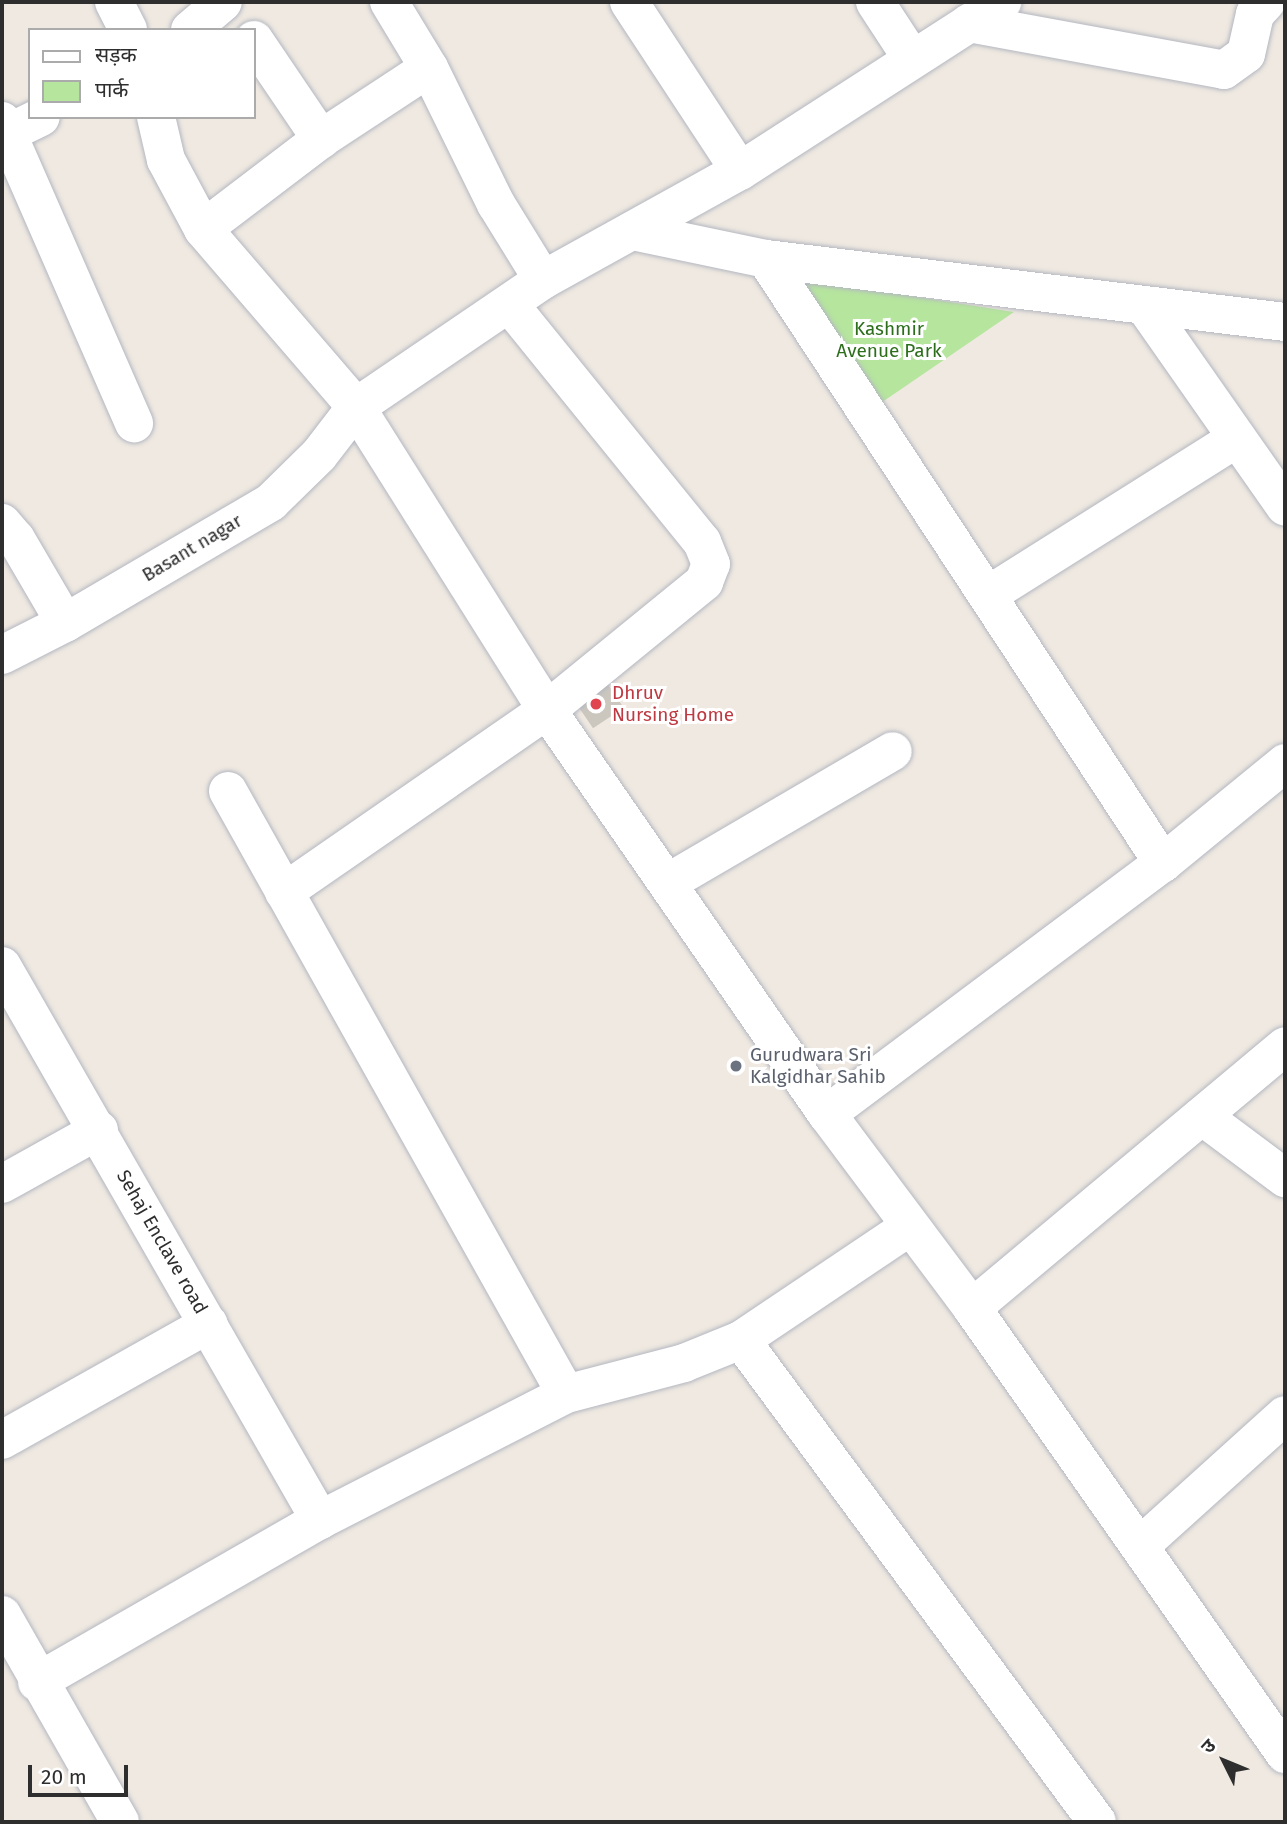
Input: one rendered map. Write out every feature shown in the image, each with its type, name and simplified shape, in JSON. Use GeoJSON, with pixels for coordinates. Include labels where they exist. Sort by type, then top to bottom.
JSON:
{"type":"FeatureCollection","features":[{"type":"Feature","properties":{"kind":"street"},"geometry":{"type":"LineString","coordinates":[[114,2],[127,28]]}},
{"type":"Feature","properties":{"kind":"street"},"geometry":{"type":"LineString","coordinates":[[192,28],[225,2],[245,28]]}},
{"type":"Feature","properties":{"kind":"street"},"geometry":{"type":"LineString","coordinates":[[389,2],[429,68],[496,204],[543,280]]}},
{"type":"Feature","properties":{"kind":"street"},"geometry":{"type":"LineString","coordinates":[[629,2],[740,171]]}},
{"type":"Feature","properties":{"kind":"street"},"geometry":{"type":"LineString","coordinates":[[875,2],[911,57]]}},
{"type":"Feature","properties":{"kind":"street","name":"Basant nagar"},"geometry":{"type":"LineString","coordinates":[[2,655],[65,624],[271,502],[319,455],[356,407],[543,280],[740,171],[911,57],[1002,2]]}},
{"type":"Feature","properties":{"kind":"street"},"geometry":{"type":"LineString","coordinates":[[969,23],[1224,70],[1246,54],[1255,14],[1266,2]]}},
{"type":"Feature","properties":{"kind":"street"},"geometry":{"type":"LineString","coordinates":[[256,43],[321,139]]}},
{"type":"Feature","properties":{"kind":"street"},"geometry":{"type":"LineString","coordinates":[[203,229],[321,139],[429,68]]}},
{"type":"Feature","properties":{"kind":"street"},"geometry":{"type":"LineString","coordinates":[[156,119],[166,160],[203,229],[356,407],[547,710],[669,882],[827,1114],[972,1308],[1140,1546],[1267,1702],[1285,1754]]}},
{"type":"Feature","properties":{"kind":"street"},"geometry":{"type":"LineString","coordinates":[[14,127],[134,423]]}},
{"type":"Feature","properties":{"kind":"street"},"geometry":{"type":"LineString","coordinates":[[632,231],[766,259],[1285,322]]}},
{"type":"Feature","properties":{"kind":"street"},"geometry":{"type":"LineString","coordinates":[[766,259],[1163,863]]}},
{"type":"Feature","properties":{"kind":"street"},"geometry":{"type":"LineString","coordinates":[[284,891],[547,710],[704,582],[711,564],[702,542],[509,304]]}},
{"type":"Feature","properties":{"kind":"street"},"geometry":{"type":"LineString","coordinates":[[1144,305],[1285,506]]}},
{"type":"Feature","properties":{"kind":"street"},"geometry":{"type":"LineString","coordinates":[[988,595],[1236,439]]}},
{"type":"Feature","properties":{"kind":"street"},"geometry":{"type":"LineString","coordinates":[[2,523],[16,539],[65,624]]}},
{"type":"Feature","properties":{"kind":"street"},"geometry":{"type":"LineString","coordinates":[[669,882],[893,751]]}},
{"type":"Feature","properties":{"kind":"street"},"geometry":{"type":"LineString","coordinates":[[827,1114],[1163,863],[1285,763]]}},
{"type":"Feature","properties":{"kind":"street"},"geometry":{"type":"LineString","coordinates":[[228,791],[566,1394]]}},
{"type":"Feature","properties":{"kind":"street","name":"Sehaj Enclave road"},"geometry":{"type":"LineString","coordinates":[[2,966],[99,1130],[320,1520]]}},
{"type":"Feature","properties":{"kind":"street"},"geometry":{"type":"LineString","coordinates":[[972,1308],[1285,1046]]}},
{"type":"Feature","properties":{"kind":"street"},"geometry":{"type":"LineString","coordinates":[[1202,1116],[1285,1178]]}},
{"type":"Feature","properties":{"kind":"street"},"geometry":{"type":"LineString","coordinates":[[2,1184],[99,1130]]}},
{"type":"Feature","properties":{"kind":"street"},"geometry":{"type":"LineString","coordinates":[[37,1682],[320,1520],[566,1394],[684,1363],[741,1340],[909,1227]]}},
{"type":"Feature","properties":{"kind":"street"},"geometry":{"type":"LineString","coordinates":[[2,1440],[209,1324]]}},
{"type":"Feature","properties":{"kind":"street"},"geometry":{"type":"LineString","coordinates":[[741,1340],[1097,1822]]}},
{"type":"Feature","properties":{"kind":"street"},"geometry":{"type":"LineString","coordinates":[[1140,1546],[1285,1415]]}},
{"type":"Feature","properties":{"kind":"street"},"geometry":{"type":"LineString","coordinates":[[2,1615],[37,1682],[120,1822]]}},
{"type":"Feature","properties":{"kind":"green space","name":"Kashmir Avenue Park"},"geometry":{"type":"Polygon","coordinates":[[[796,278],[1014,312],[875,407],[796,278]]]}},
{"type":"Feature","properties":{"kind":"building"},"geometry":{"type":"Polygon","coordinates":[[[603,677],[624,708],[593,728],[572,698],[603,677]]]}},
{"type":"Feature","properties":{"kind":"place","name":"Dhruv Nursing Home"},"geometry":{"type":"Point","coordinates":[596,704]}},
{"type":"Feature","properties":{"kind":"place","name":"Gurudwara Sri Kalgidhar Sahib"},"geometry":{"type":"Point","coordinates":[736,1066]}}]}
